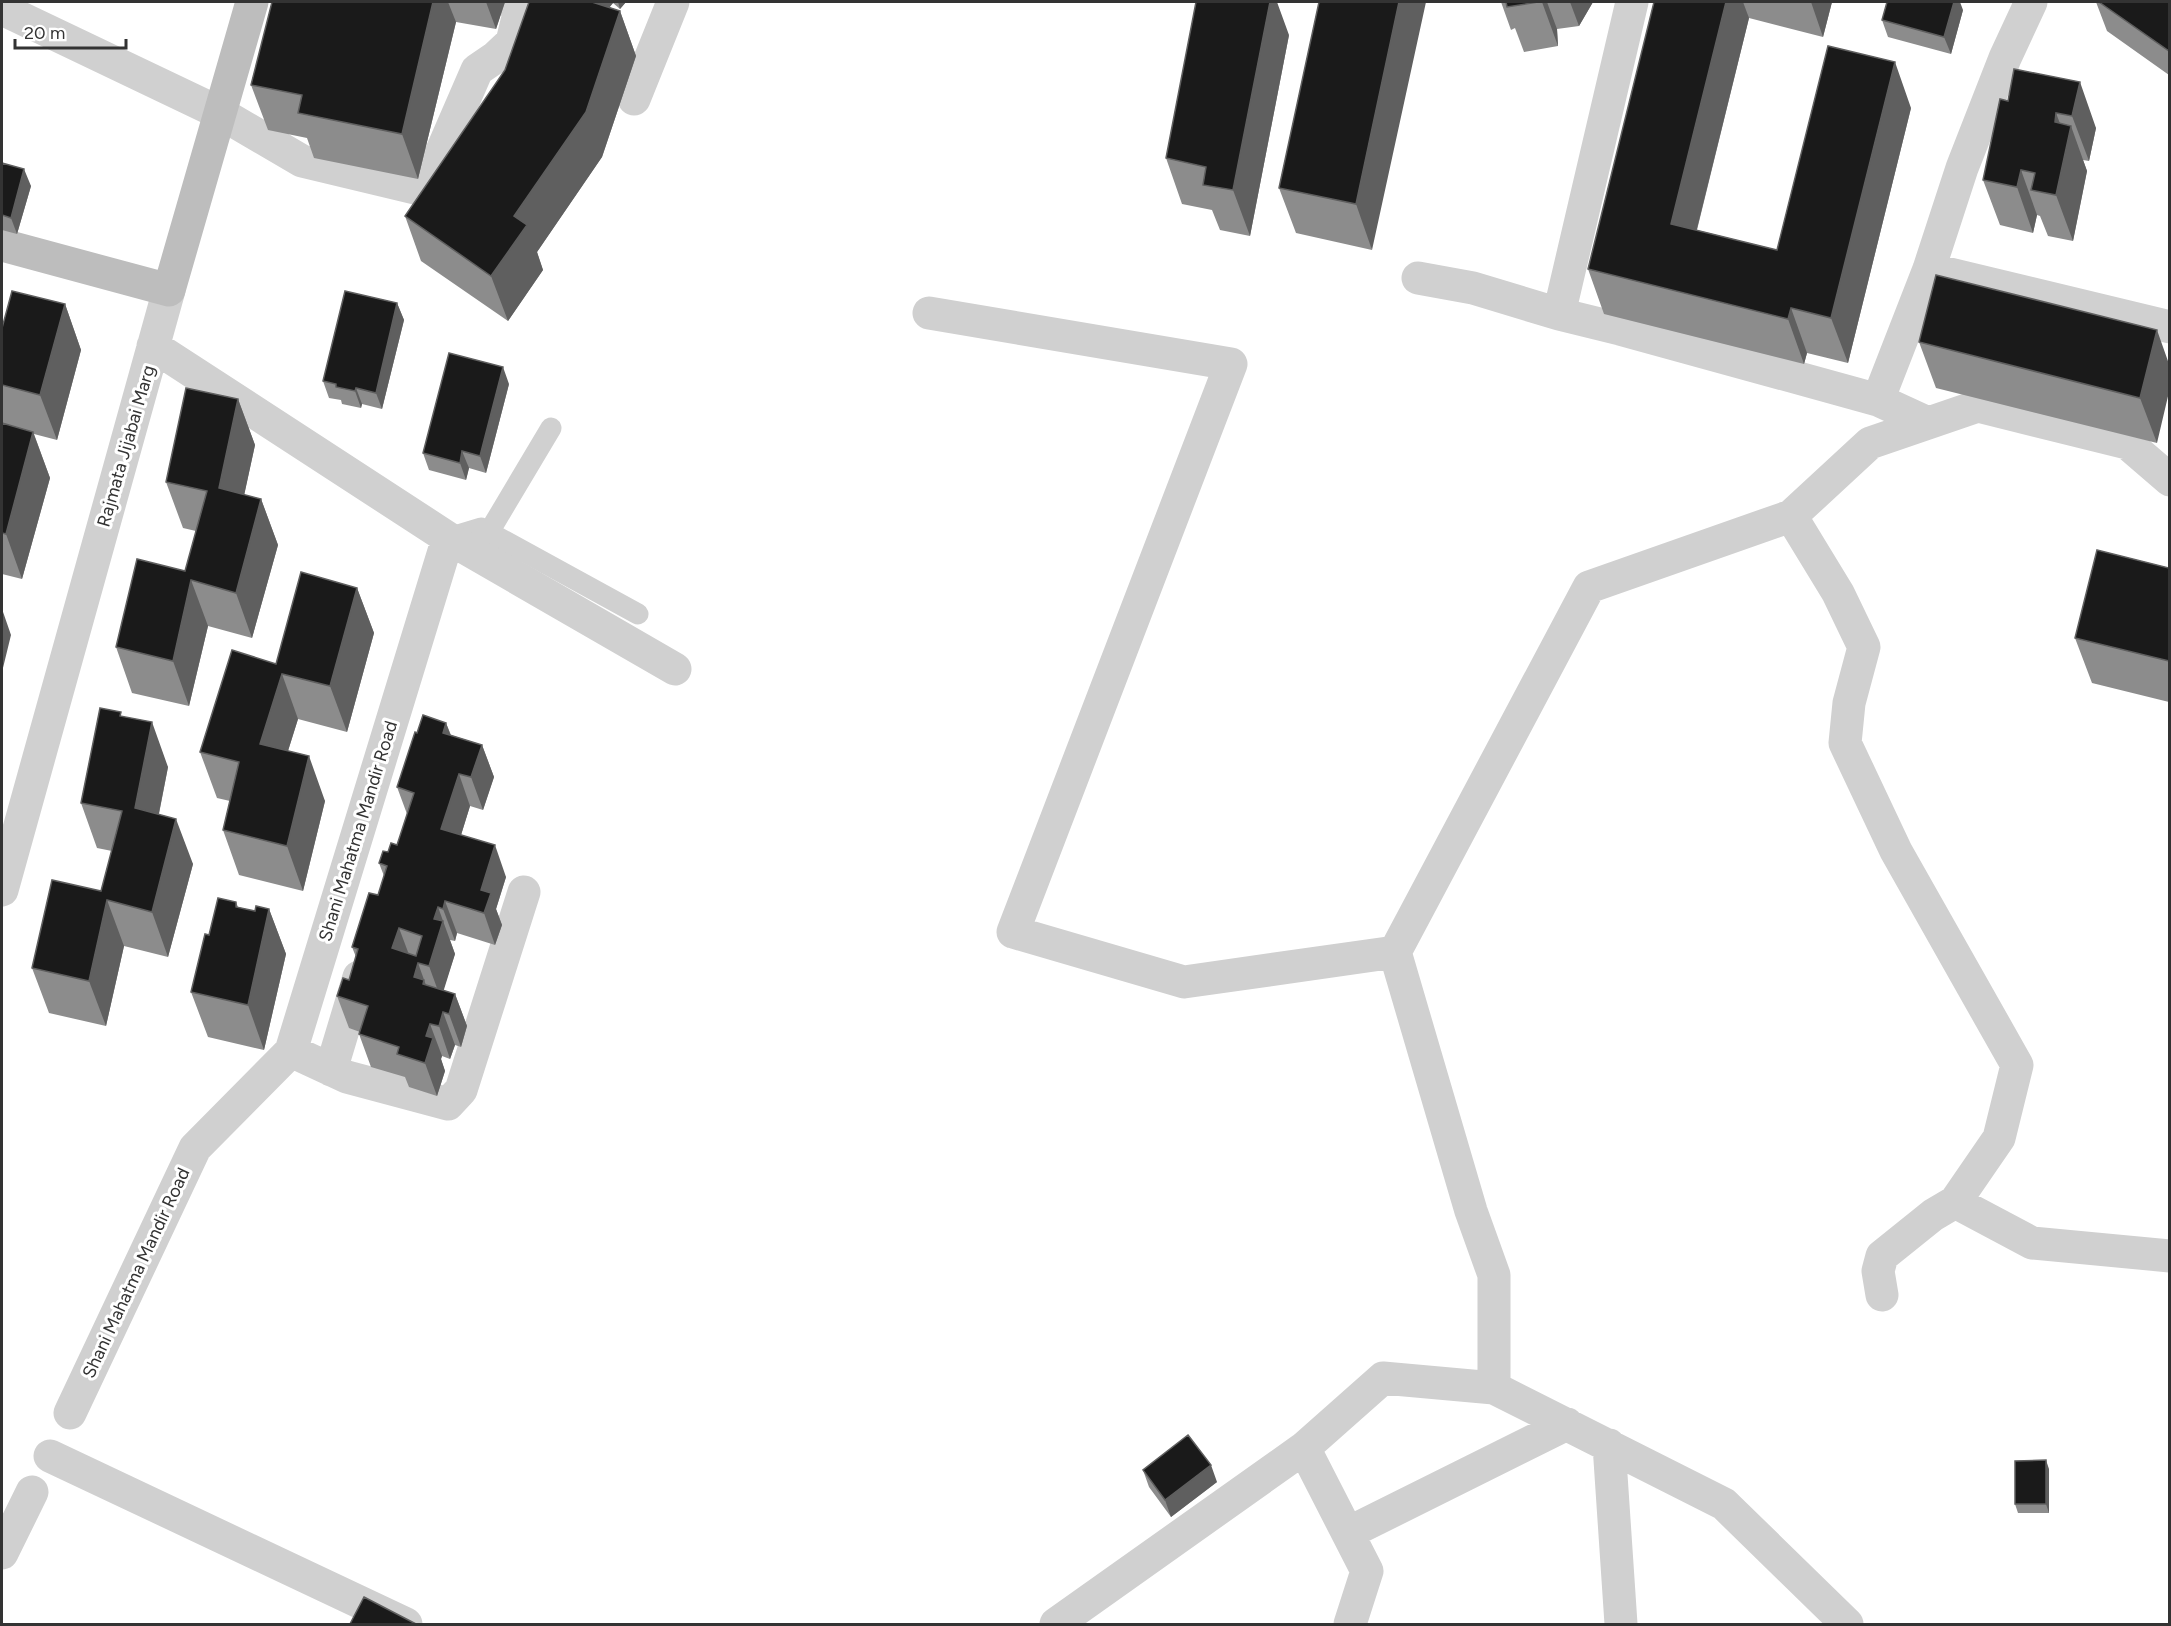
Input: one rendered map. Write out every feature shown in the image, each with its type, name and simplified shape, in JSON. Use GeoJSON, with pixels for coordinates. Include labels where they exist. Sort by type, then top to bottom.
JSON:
{"type":"FeatureCollection","features":[{"type":"Feature","properties":{"kind":"street","name":"Rajmata Jijabai Marg"},"geometry":{"type":"LineString","coordinates":[[2,890],[153,346],[252,2]]}},
{"type":"Feature","properties":{"kind":"street"},"geometry":{"type":"LineString","coordinates":[[2,9],[220,113],[302,161],[419,189],[431,176],[477,69],[496,57],[512,42],[518,16],[516,2]]}},
{"type":"Feature","properties":{"kind":"street"},"geometry":{"type":"LineString","coordinates":[[634,99],[673,2]]}},
{"type":"Feature","properties":{"kind":"street"},"geometry":{"type":"LineString","coordinates":[[1558,314],[1632,2]]}},
{"type":"Feature","properties":{"kind":"street"},"geometry":{"type":"LineString","coordinates":[[1878,400],[1929,269],[1962,168],[2005,58],[2031,2]]}},
{"type":"Feature","properties":{"kind":"street"},"geometry":{"type":"LineString","coordinates":[[2,245],[169,290]]}},
{"type":"Feature","properties":{"kind":"street"},"geometry":{"type":"LineString","coordinates":[[1929,269],[2169,327]]}},
{"type":"Feature","properties":{"kind":"street"},"geometry":{"type":"LineString","coordinates":[[1418,278],[1473,288],[1558,314],[1878,400],[1928,423]]}},
{"type":"Feature","properties":{"kind":"street"},"geometry":{"type":"LineString","coordinates":[[929,313],[1231,364],[1012,932],[1184,982],[1395,952]]}},
{"type":"Feature","properties":{"kind":"street"},"geometry":{"type":"LineString","coordinates":[[153,346],[448,538],[675,669]]}},
{"type":"Feature","properties":{"kind":"street"},"geometry":{"type":"LineString","coordinates":[[1494,1388],[1494,1275],[1471,1211],[1428,1073],[1395,952],[1588,586],[1791,516],[1870,443],[1978,406],[2127,443],[2169,480]]}},
{"type":"Feature","properties":{"kind":"street"},"geometry":{"type":"LineString","coordinates":[[1791,516],[1838,593],[1864,647],[1849,703],[1845,743],[1896,851],[2017,1065],[1998,1138],[1955,1202],[1933,1215],[1882,1256],[1878,1271],[1882,1295]]}},
{"type":"Feature","properties":{"kind":"street","name":"Shani Mahatma Mandir Road"},"geometry":{"type":"LineString","coordinates":[[70,1413],[195,1148],[291,1051],[448,538]]}},
{"type":"Feature","properties":{"kind":"street"},"geometry":{"type":"LineString","coordinates":[[291,1051],[347,1077],[448,1104],[461,1090],[524,892]]}},
{"type":"Feature","properties":{"kind":"street"},"geometry":{"type":"LineString","coordinates":[[331,1070],[368,946]]}},
{"type":"Feature","properties":{"kind":"street"},"geometry":{"type":"LineString","coordinates":[[1955,1202],[2032,1243],[2169,1256]]}},
{"type":"Feature","properties":{"kind":"street"},"geometry":{"type":"LineString","coordinates":[[1056,1624],[1304,1448],[1383,1378],[1494,1388],[1724,1504],[1847,1624]]}},
{"type":"Feature","properties":{"kind":"street"},"geometry":{"type":"LineString","coordinates":[[1348,1533],[1567,1424]]}},
{"type":"Feature","properties":{"kind":"street"},"geometry":{"type":"LineString","coordinates":[[1609,1445],[1621,1624]]}},
{"type":"Feature","properties":{"kind":"street"},"geometry":{"type":"LineString","coordinates":[[1304,1448],[1367,1571],[1350,1624]]}},
{"type":"Feature","properties":{"kind":"street"},"geometry":{"type":"LineString","coordinates":[[50,1456],[406,1624]]}},
{"type":"Feature","properties":{"kind":"street"},"geometry":{"type":"LineString","coordinates":[[2,1553],[32,1492]]}},
{"type":"Feature","properties":{"kind":"lane"},"geometry":{"type":"LineString","coordinates":[[489,532],[551,428]]}},
{"type":"Feature","properties":{"kind":"lane"},"geometry":{"type":"LineString","coordinates":[[448,538],[481,528],[638,614]]}},
{"type":"Feature","properties":{"kind":"building"},"geometry":{"type":"Polygon","coordinates":[[[272,2],[433,2],[402,134],[298,113],[302,95],[251,85],[272,2]]]}},
{"type":"Feature","properties":{"kind":"building"},"geometry":{"type":"Polygon","coordinates":[[[529,2],[592,2],[620,11],[586,112],[514,216],[527,225],[491,276],[405,216],[505,70],[529,2]]]}},
{"type":"Feature","properties":{"kind":"building"},"geometry":{"type":"Polygon","coordinates":[[[1196,2],[1270,2],[1233,190],[1203,185],[1206,167],[1166,158],[1196,2]]]}},
{"type":"Feature","properties":{"kind":"building"},"geometry":{"type":"Polygon","coordinates":[[[1319,2],[1399,2],[1356,204],[1279,188],[1319,2]]]}},
{"type":"Feature","properties":{"kind":"building"},"geometry":{"type":"Polygon","coordinates":[[[1506,2],[1538,2],[1507,7],[1506,2]]]}},
{"type":"Feature","properties":{"kind":"building"},"geometry":{"type":"Polygon","coordinates":[[[1654,2],[1726,2],[1671,224],[1777,250],[1828,46],[1895,62],[1831,318],[1791,308],[1788,319],[1588,269],[1654,2]]]}},
{"type":"Feature","properties":{"kind":"building"},"geometry":{"type":"Polygon","coordinates":[[[1887,2],[1954,2],[1944,37],[1882,20],[1887,2]]]}},
{"type":"Feature","properties":{"kind":"building"},"geometry":{"type":"Polygon","coordinates":[[[2099,2],[2169,2],[2169,51],[2099,2]]]}},
{"type":"Feature","properties":{"kind":"building"},"geometry":{"type":"Polygon","coordinates":[[[2014,69],[2080,82],[2072,116],[2056,113],[2055,122],[2071,126],[2056,195],[2031,190],[2035,173],[2021,170],[2017,187],[1983,180],[2000,99],[2008,101],[2014,69]]]}},
{"type":"Feature","properties":{"kind":"building"},"geometry":{"type":"Polygon","coordinates":[[[2,163],[24,169],[11,218],[2,215],[2,163]]]}},
{"type":"Feature","properties":{"kind":"building"},"geometry":{"type":"Polygon","coordinates":[[[1936,275],[2157,330],[2140,398],[1919,342],[1936,275]]]}},
{"type":"Feature","properties":{"kind":"building"},"geometry":{"type":"Polygon","coordinates":[[[12,291],[65,304],[40,395],[2,385],[2,328],[12,291]]]}},
{"type":"Feature","properties":{"kind":"building"},"geometry":{"type":"Polygon","coordinates":[[[345,291],[397,303],[376,393],[356,388],[355,391],[336,387],[336,384],[323,381],[345,291]]]}},
{"type":"Feature","properties":{"kind":"building"},"geometry":{"type":"Polygon","coordinates":[[[449,353],[503,367],[480,456],[462,451],[460,463],[423,453],[449,353]]]}},
{"type":"Feature","properties":{"kind":"building"},"geometry":{"type":"Polygon","coordinates":[[[186,388],[238,399],[219,488],[261,499],[236,593],[191,580],[173,661],[116,647],[137,559],[185,571],[207,491],[166,482],[186,388]]]}},
{"type":"Feature","properties":{"kind":"building"},"geometry":{"type":"Polygon","coordinates":[[[2,423],[33,432],[6,534],[2,533],[2,423]]]}},
{"type":"Feature","properties":{"kind":"building"},"geometry":{"type":"Polygon","coordinates":[[[2097,550],[2169,568],[2169,661],[2075,638],[2097,550]]]}},
{"type":"Feature","properties":{"kind":"building"},"geometry":{"type":"Polygon","coordinates":[[[301,572],[357,588],[330,686],[282,674],[260,744],[309,756],[287,846],[223,830],[239,762],[200,752],[232,650],[276,664],[301,572]]]}},
{"type":"Feature","properties":{"kind":"building"},"geometry":{"type":"Polygon","coordinates":[[[100,708],[121,712],[120,716],[152,722],[135,808],[176,819],[152,912],[107,900],[89,981],[32,968],[52,880],[101,891],[122,811],[81,803],[100,708]]]}},
{"type":"Feature","properties":{"kind":"building"},"geometry":{"type":"Polygon","coordinates":[[[423,715],[446,723],[443,733],[482,745],[471,777],[459,774],[441,829],[495,845],[481,890],[491,893],[484,913],[445,901],[443,909],[438,907],[434,919],[443,921],[429,966],[418,963],[414,977],[424,980],[423,984],[455,994],[449,1014],[443,1012],[439,1026],[430,1024],[426,1036],[433,1038],[425,1063],[397,1054],[399,1047],[359,1034],[368,1006],[337,996],[343,978],[349,980],[358,949],[352,947],[369,893],[378,895],[387,866],[379,863],[383,851],[388,852],[391,843],[397,845],[414,793],[397,787],[415,732],[417,733],[423,715]],[[399,928],[392,948],[416,956],[422,936],[399,928]]]}},
{"type":"Feature","properties":{"kind":"building"},"geometry":{"type":"Polygon","coordinates":[[[218,898],[236,902],[236,907],[255,911],[256,906],[269,909],[248,1005],[191,992],[205,934],[209,935],[218,898]]]}},
{"type":"Feature","properties":{"kind":"building"},"geometry":{"type":"Polygon","coordinates":[[[1188,1435],[1211,1465],[1165,1500],[1143,1470],[1188,1435]]]}},
{"type":"Feature","properties":{"kind":"building"},"geometry":{"type":"Polygon","coordinates":[[[2046,1460],[2046,1504],[2015,1504],[2015,1461],[2046,1460]]]}},
{"type":"Feature","properties":{"kind":"building"},"geometry":{"type":"Polygon","coordinates":[[[364,1597],[416,1624],[350,1624],[364,1597]]]}}]}
